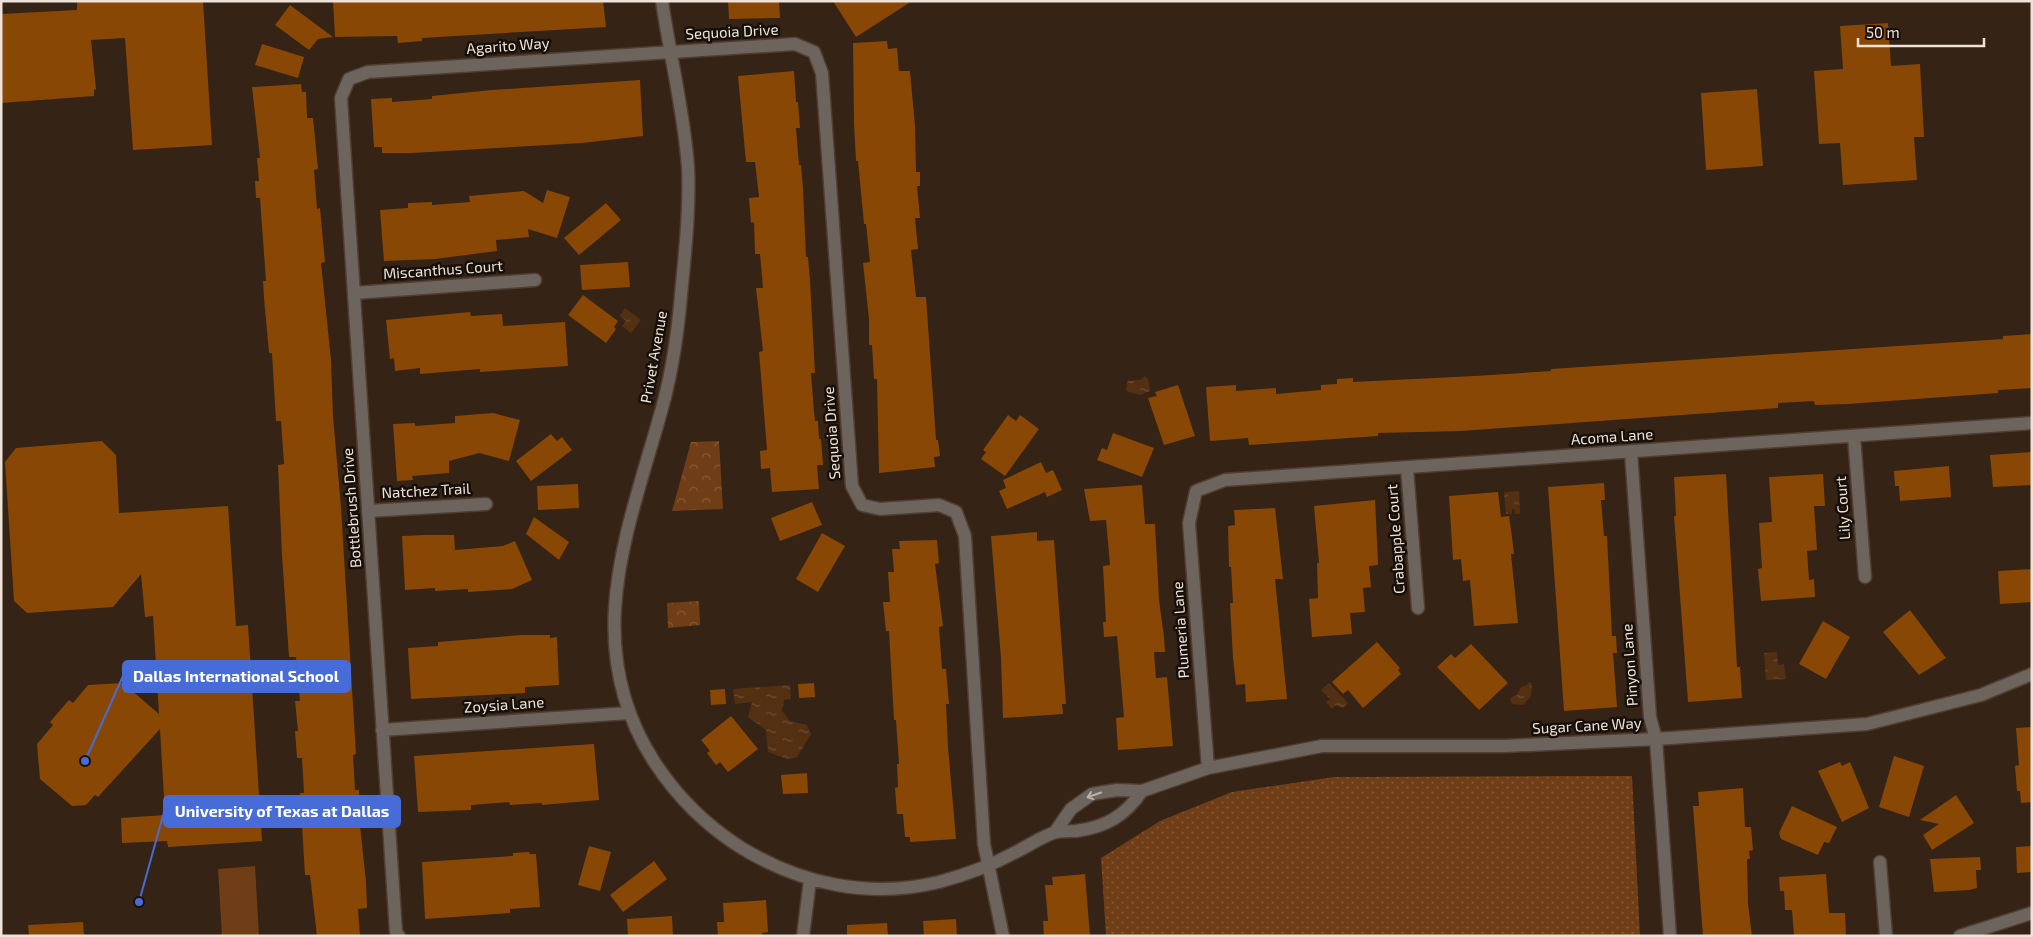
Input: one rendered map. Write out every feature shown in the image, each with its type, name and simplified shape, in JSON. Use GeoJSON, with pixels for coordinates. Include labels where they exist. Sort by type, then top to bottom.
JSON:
{"type":"FeatureCollection","features":[{"type":"Feature","properties":{"kind":"street","name":"Privet Avenue"},"geometry":{"type":"LineString","coordinates":[[629,713],[621,685],[615,634],[617,573],[623,539],[671,371],[680,300],[686,226],[688,168],[662,1]]}},
{"type":"Feature","properties":{"kind":"street","name":"Sequoia Drive"},"geometry":{"type":"LineString","coordinates":[[670,52],[795,44],[814,52],[822,72],[852,486],[862,505],[880,509],[938,505],[956,512],[965,536],[978,762],[987,866],[1000,915],[1003,936]]}},
{"type":"Feature","properties":{"kind":"street","name":"Agarito Way"},"geometry":{"type":"LineString","coordinates":[[350,79],[368,72],[670,52]]}},
{"type":"Feature","properties":{"kind":"street","name":"Bottlebrush Drive"},"geometry":{"type":"LineString","coordinates":[[350,79],[341,98],[382,730],[396,932],[398,936]]}},
{"type":"Feature","properties":{"kind":"street","name":"Miscanthus Court"},"geometry":{"type":"LineString","coordinates":[[354,293],[535,280]]}},
{"type":"Feature","properties":{"kind":"street","name":"Acoma Lane"},"geometry":{"type":"LineString","coordinates":[[1196,491],[1225,480],[2032,423]]}},
{"type":"Feature","properties":{"kind":"street","name":"Lily Court"},"geometry":{"type":"LineString","coordinates":[[1854,436],[1865,577]]}},
{"type":"Feature","properties":{"kind":"street","name":"Pinyon Lane"},"geometry":{"type":"LineString","coordinates":[[1631,452],[1650,717],[1656,739],[1670,936]]}},
{"type":"Feature","properties":{"kind":"street","name":"Crabapple Court"},"geometry":{"type":"LineString","coordinates":[[1407,468],[1418,608]]}},
{"type":"Feature","properties":{"kind":"street","name":"Plumeria Lane"},"geometry":{"type":"LineString","coordinates":[[1196,491],[1189,523],[1208,768]]}},
{"type":"Feature","properties":{"kind":"street","name":"Natchez Trail"},"geometry":{"type":"LineString","coordinates":[[368,511],[486,504]]}},
{"type":"Feature","properties":{"kind":"street","name":"Sugar Cane Way"},"geometry":{"type":"LineString","coordinates":[[1056,832],[1071,809],[1092,794],[1117,790],[1142,791],[1208,768],[1322,746],[1505,746],[1656,739],[1867,724],[1981,695],[2032,674]]}},
{"type":"Feature","properties":{"kind":"street","name":"Zoysia Lane"},"geometry":{"type":"LineString","coordinates":[[382,730],[629,713]]}},
{"type":"Feature","properties":{"kind":"street"},"geometry":{"type":"LineString","coordinates":[[629,713],[647,751],[663,776],[682,801],[701,820],[744,850],[772,865],[810,880],[856,888],[897,888],[942,881],[987,866],[1056,832],[1104,826],[1126,811],[1142,791]]}},
{"type":"Feature","properties":{"kind":"street"},"geometry":{"type":"LineString","coordinates":[[1880,862],[1886,936]]}},
{"type":"Feature","properties":{"kind":"street"},"geometry":{"type":"LineString","coordinates":[[803,936],[810,880]]}},
{"type":"Feature","properties":{"kind":"street"},"geometry":{"type":"LineString","coordinates":[[1960,936],[2032,913]]}},
{"type":"Feature","properties":{"kind":"green space"},"geometry":{"type":"Polygon","coordinates":[[[719,441],[723,509],[672,511],[691,442],[719,441]]]}},
{"type":"Feature","properties":{"kind":"green space"},"geometry":{"type":"Polygon","coordinates":[[[699,601],[700,625],[668,628],[667,603],[699,601]]]}},
{"type":"Feature","properties":{"kind":"green space"},"geometry":{"type":"Polygon","coordinates":[[[1632,776],[1640,936],[1106,936],[1101,858],[1160,821],[1232,792],[1334,777],[1632,776]]]}},
{"type":"Feature","properties":{"kind":"green space"},"geometry":{"type":"Polygon","coordinates":[[[255,866],[259,936],[222,936],[218,869],[255,866]]]}},
{"type":"Feature","properties":{"kind":"water"},"geometry":{"type":"Polygon","coordinates":[[[625,308],[641,320],[631,333],[622,326],[626,321],[620,316],[625,308]]]}},
{"type":"Feature","properties":{"kind":"water"},"geometry":{"type":"Polygon","coordinates":[[[1145,376],[1148,379],[1150,391],[1140,395],[1126,391],[1127,381],[1140,380],[1145,376]]]}},
{"type":"Feature","properties":{"kind":"water"},"geometry":{"type":"Polygon","coordinates":[[[1519,491],[1520,514],[1515,514],[1514,509],[1512,509],[1512,514],[1506,514],[1504,492],[1519,491]]]}},
{"type":"Feature","properties":{"kind":"water"},"geometry":{"type":"Polygon","coordinates":[[[1777,652],[1778,665],[1784,664],[1786,679],[1766,680],[1764,653],[1777,652]]]}},
{"type":"Feature","properties":{"kind":"water"},"geometry":{"type":"Polygon","coordinates":[[[1529,682],[1532,684],[1531,696],[1523,705],[1512,704],[1510,698],[1517,695],[1521,687],[1529,682]]]}},
{"type":"Feature","properties":{"kind":"water"},"geometry":{"type":"Polygon","coordinates":[[[1329,683],[1348,703],[1343,708],[1336,705],[1332,709],[1326,702],[1330,699],[1321,690],[1329,683]]]}},
{"type":"Feature","properties":{"kind":"water"},"geometry":{"type":"Polygon","coordinates":[[[790,685],[791,699],[784,700],[782,711],[790,721],[807,725],[811,734],[797,757],[787,759],[768,752],[766,730],[748,717],[752,702],[735,704],[733,689],[790,685]]]}},
{"type":"Feature","properties":{"kind":"building"},"geometry":{"type":"Polygon","coordinates":[[[77,1],[203,1],[212,145],[133,150],[125,38],[91,40],[96,89],[94,90],[94,96],[1,103],[1,14],[77,10],[77,1]]]}},
{"type":"Feature","properties":{"kind":"building"},"geometry":{"type":"Polygon","coordinates":[[[333,1],[603,1],[606,27],[422,38],[422,41],[398,43],[397,36],[335,37],[333,1]]]}},
{"type":"Feature","properties":{"kind":"building"},"geometry":{"type":"Polygon","coordinates":[[[728,1],[779,1],[780,18],[729,19],[728,1]]]}},
{"type":"Feature","properties":{"kind":"building"},"geometry":{"type":"Polygon","coordinates":[[[833,1],[912,1],[856,37],[833,1]]]}},
{"type":"Feature","properties":{"kind":"building"},"geometry":{"type":"Polygon","coordinates":[[[290,5],[333,37],[318,39],[309,50],[275,25],[290,5]]]}},
{"type":"Feature","properties":{"kind":"building"},"geometry":{"type":"Polygon","coordinates":[[[1888,23],[1891,66],[1920,64],[1924,137],[1914,137],[1917,180],[1843,185],[1840,143],[1819,144],[1814,71],[1843,69],[1840,26],[1888,23]]]}},
{"type":"Feature","properties":{"kind":"building"},"geometry":{"type":"Polygon","coordinates":[[[887,41],[888,49],[897,48],[899,71],[910,71],[915,126],[916,172],[920,172],[920,186],[917,186],[920,218],[915,218],[918,249],[911,250],[916,297],[926,297],[936,440],[938,440],[940,456],[934,457],[935,467],[879,473],[877,379],[874,379],[872,345],[869,345],[869,319],[863,263],[870,262],[858,161],[856,161],[853,43],[887,41]]]}},
{"type":"Feature","properties":{"kind":"building"},"geometry":{"type":"Polygon","coordinates":[[[262,44],[304,57],[298,78],[255,65],[262,44]]]}},
{"type":"Feature","properties":{"kind":"building"},"geometry":{"type":"Polygon","coordinates":[[[794,71],[800,128],[796,128],[803,188],[806,257],[808,257],[810,280],[815,373],[811,373],[815,421],[818,421],[823,465],[817,465],[819,489],[772,492],[770,468],[761,469],[760,451],[767,450],[759,352],[763,351],[756,288],[763,288],[760,254],[755,254],[754,222],[751,223],[749,198],[759,197],[755,162],[746,162],[738,76],[794,71]]]}},
{"type":"Feature","properties":{"kind":"building"},"geometry":{"type":"Polygon","coordinates":[[[640,80],[643,136],[582,143],[412,153],[382,153],[382,147],[374,147],[371,99],[392,98],[392,102],[432,99],[432,96],[492,90],[640,80]]]}},
{"type":"Feature","properties":{"kind":"building"},"geometry":{"type":"Polygon","coordinates":[[[301,84],[302,92],[306,92],[307,118],[313,118],[318,169],[314,170],[317,209],[320,208],[325,262],[321,263],[331,360],[333,417],[341,507],[356,754],[353,755],[355,790],[359,790],[359,816],[366,882],[367,908],[358,909],[360,936],[317,936],[310,875],[305,875],[300,793],[304,793],[302,758],[297,758],[295,731],[298,731],[295,701],[300,701],[296,657],[289,657],[282,555],[278,465],[284,464],[281,421],[276,421],[272,353],[269,353],[264,298],[263,281],[266,281],[260,198],[256,198],[255,181],[259,181],[257,158],[260,158],[252,87],[301,84]]]}},
{"type":"Feature","properties":{"kind":"building"},"geometry":{"type":"Polygon","coordinates":[[[1757,89],[1763,166],[1706,170],[1701,93],[1757,89]]]}},
{"type":"Feature","properties":{"kind":"building"},"geometry":{"type":"Polygon","coordinates":[[[547,190],[570,197],[557,238],[528,229],[529,237],[496,240],[497,251],[435,259],[384,261],[380,210],[408,208],[408,203],[432,202],[432,205],[470,202],[469,196],[524,191],[543,203],[547,190]]]}},
{"type":"Feature","properties":{"kind":"building"},"geometry":{"type":"Polygon","coordinates":[[[606,203],[621,220],[579,255],[564,238],[606,203]]]}},
{"type":"Feature","properties":{"kind":"building"},"geometry":{"type":"Polygon","coordinates":[[[628,262],[630,287],[582,290],[580,265],[628,262]]]}},
{"type":"Feature","properties":{"kind":"building"},"geometry":{"type":"Polygon","coordinates":[[[583,295],[618,321],[614,327],[616,329],[606,343],[568,315],[583,295]]]}},
{"type":"Feature","properties":{"kind":"building"},"geometry":{"type":"Polygon","coordinates":[[[470,312],[471,316],[502,314],[503,326],[565,322],[568,366],[480,372],[480,369],[420,374],[420,368],[395,371],[394,358],[390,359],[386,320],[470,312]]]}},
{"type":"Feature","properties":{"kind":"building"},"geometry":{"type":"Polygon","coordinates":[[[2032,334],[2032,388],[1998,390],[1998,393],[1848,404],[1815,405],[1814,401],[1778,403],[1778,408],[1461,431],[1378,433],[1378,436],[1249,445],[1248,438],[1210,441],[1206,387],[1236,385],[1236,391],[1276,388],[1276,394],[1321,390],[1321,385],[1337,384],[1337,379],[1353,378],[1353,382],[1475,376],[1551,371],[1551,369],[2003,339],[2003,336],[2032,334]]]}},
{"type":"Feature","properties":{"kind":"building"},"geometry":{"type":"Polygon","coordinates":[[[1178,385],[1195,436],[1164,445],[1148,398],[1157,396],[1155,392],[1178,385]]]}},
{"type":"Feature","properties":{"kind":"building"},"geometry":{"type":"Polygon","coordinates":[[[493,413],[520,420],[509,461],[479,453],[449,461],[449,473],[412,476],[413,480],[397,481],[393,424],[415,423],[415,426],[455,423],[455,416],[493,413]]]}},
{"type":"Feature","properties":{"kind":"building"},"geometry":{"type":"Polygon","coordinates":[[[1008,415],[1016,421],[1020,415],[1039,429],[1005,476],[981,459],[986,452],[983,450],[1008,415]]]}},
{"type":"Feature","properties":{"kind":"building"},"geometry":{"type":"Polygon","coordinates":[[[1113,433],[1154,448],[1142,477],[1097,460],[1102,448],[1107,450],[1113,433]]]}},
{"type":"Feature","properties":{"kind":"building"},"geometry":{"type":"Polygon","coordinates":[[[551,434],[557,441],[562,437],[572,450],[531,481],[516,461],[551,434]]]}},
{"type":"Feature","properties":{"kind":"building"},"geometry":{"type":"Polygon","coordinates":[[[102,441],[116,455],[119,513],[228,506],[236,626],[248,625],[262,841],[168,847],[167,841],[122,843],[121,818],[165,815],[160,729],[98,797],[95,795],[86,805],[72,806],[40,779],[37,744],[53,725],[50,722],[69,700],[73,703],[88,685],[123,683],[159,714],[153,616],[145,617],[141,574],[113,607],[27,613],[14,601],[5,462],[16,448],[102,441]]]}},
{"type":"Feature","properties":{"kind":"building"},"geometry":{"type":"Polygon","coordinates":[[[2032,452],[2032,485],[1993,487],[1990,455],[2032,452]]]}},
{"type":"Feature","properties":{"kind":"building"},"geometry":{"type":"Polygon","coordinates":[[[1041,462],[1046,473],[1053,470],[1062,490],[1047,497],[1045,492],[1007,509],[999,491],[1006,488],[1003,480],[1041,462]]]}},
{"type":"Feature","properties":{"kind":"building"},"geometry":{"type":"Polygon","coordinates":[[[1949,466],[1951,497],[1900,501],[1899,486],[1895,486],[1894,471],[1949,466]]]}},
{"type":"Feature","properties":{"kind":"building"},"geometry":{"type":"Polygon","coordinates":[[[1726,474],[1737,667],[1740,667],[1742,698],[1688,702],[1674,516],[1676,516],[1674,477],[1726,474]]]}},
{"type":"Feature","properties":{"kind":"building"},"geometry":{"type":"Polygon","coordinates":[[[1823,474],[1825,506],[1814,506],[1817,550],[1807,551],[1809,580],[1814,579],[1815,597],[1761,601],[1758,569],[1762,568],[1759,523],[1772,522],[1769,477],[1823,474]]]}},
{"type":"Feature","properties":{"kind":"building"},"geometry":{"type":"Polygon","coordinates":[[[1604,483],[1605,500],[1601,500],[1604,536],[1607,536],[1612,636],[1616,636],[1617,653],[1613,653],[1617,707],[1564,711],[1548,487],[1604,483]]]}},
{"type":"Feature","properties":{"kind":"building"},"geometry":{"type":"Polygon","coordinates":[[[578,484],[579,508],[538,510],[537,486],[578,484]]]}},
{"type":"Feature","properties":{"kind":"building"},"geometry":{"type":"Polygon","coordinates":[[[1142,485],[1145,524],[1155,524],[1159,600],[1164,637],[1165,652],[1154,652],[1156,678],[1167,677],[1173,746],[1118,750],[1116,718],[1124,717],[1117,636],[1104,637],[1103,622],[1106,622],[1103,566],[1110,565],[1106,520],[1090,521],[1084,489],[1142,485]]]}},
{"type":"Feature","properties":{"kind":"building"},"geometry":{"type":"Polygon","coordinates":[[[1498,492],[1501,517],[1509,516],[1514,554],[1511,554],[1518,623],[1474,626],[1470,580],[1463,581],[1461,559],[1453,560],[1449,496],[1498,492]]]}},
{"type":"Feature","properties":{"kind":"building"},"geometry":{"type":"Polygon","coordinates":[[[1375,500],[1378,565],[1369,566],[1371,587],[1363,588],[1365,612],[1350,613],[1352,634],[1312,637],[1309,599],[1318,598],[1317,563],[1319,563],[1314,506],[1375,500]]]}},
{"type":"Feature","properties":{"kind":"building"},"geometry":{"type":"Polygon","coordinates":[[[812,502],[822,525],[780,541],[771,518],[812,502]]]}},
{"type":"Feature","properties":{"kind":"building"},"geometry":{"type":"Polygon","coordinates":[[[1275,508],[1283,579],[1275,579],[1287,699],[1246,702],[1245,684],[1236,685],[1233,658],[1230,603],[1233,603],[1231,567],[1229,567],[1228,526],[1235,525],[1234,510],[1275,508]]]}},
{"type":"Feature","properties":{"kind":"building"},"geometry":{"type":"Polygon","coordinates":[[[534,517],[569,542],[559,560],[526,534],[534,517]]]}},
{"type":"Feature","properties":{"kind":"building"},"geometry":{"type":"Polygon","coordinates":[[[1037,532],[1037,541],[1054,540],[1066,704],[1062,704],[1063,714],[1003,718],[1001,658],[991,536],[1037,532]]]}},
{"type":"Feature","properties":{"kind":"building"},"geometry":{"type":"Polygon","coordinates":[[[822,533],[845,546],[818,592],[796,579],[822,533]]]}},
{"type":"Feature","properties":{"kind":"building"},"geometry":{"type":"Polygon","coordinates":[[[454,535],[455,550],[503,546],[515,541],[532,580],[512,589],[468,592],[468,589],[435,591],[435,588],[405,590],[402,536],[454,535]]]}},
{"type":"Feature","properties":{"kind":"building"},"geometry":{"type":"Polygon","coordinates":[[[937,540],[939,563],[935,564],[943,626],[939,627],[942,669],[946,669],[949,704],[946,704],[948,747],[956,839],[910,842],[910,837],[905,837],[903,814],[897,814],[895,788],[898,787],[897,764],[899,764],[896,720],[894,720],[889,631],[886,631],[883,602],[890,602],[888,572],[894,572],[892,549],[900,549],[899,541],[937,540]]]}},
{"type":"Feature","properties":{"kind":"building"},"geometry":{"type":"Polygon","coordinates":[[[2032,569],[2032,602],[2000,604],[1998,571],[2032,569]]]}},
{"type":"Feature","properties":{"kind":"building"},"geometry":{"type":"Polygon","coordinates":[[[1910,610],[1946,658],[1919,675],[1883,632],[1910,610]]]}},
{"type":"Feature","properties":{"kind":"building"},"geometry":{"type":"Polygon","coordinates":[[[1823,621],[1850,637],[1826,679],[1799,664],[1823,621]]]}},
{"type":"Feature","properties":{"kind":"building"},"geometry":{"type":"Polygon","coordinates":[[[521,635],[550,635],[550,638],[557,637],[559,685],[525,687],[525,693],[411,699],[408,648],[438,646],[438,642],[521,635]]]}},
{"type":"Feature","properties":{"kind":"building"},"geometry":{"type":"Polygon","coordinates":[[[1377,642],[1400,668],[1398,670],[1401,674],[1363,708],[1348,690],[1343,694],[1332,682],[1377,642]]]}},
{"type":"Feature","properties":{"kind":"building"},"geometry":{"type":"Polygon","coordinates":[[[1471,644],[1508,683],[1479,710],[1437,667],[1451,654],[1455,658],[1471,644]]]}},
{"type":"Feature","properties":{"kind":"building"},"geometry":{"type":"Polygon","coordinates":[[[814,683],[815,697],[799,698],[798,684],[814,683]]]}},
{"type":"Feature","properties":{"kind":"building"},"geometry":{"type":"Polygon","coordinates":[[[725,689],[726,704],[711,705],[710,690],[725,689]]]}},
{"type":"Feature","properties":{"kind":"building"},"geometry":{"type":"Polygon","coordinates":[[[731,716],[758,749],[728,772],[720,762],[716,765],[707,753],[710,751],[701,740],[731,716]]]}},
{"type":"Feature","properties":{"kind":"building"},"geometry":{"type":"Polygon","coordinates":[[[2032,727],[2032,802],[2021,803],[2020,791],[2017,791],[2015,766],[2019,765],[2016,728],[2032,727]]]}},
{"type":"Feature","properties":{"kind":"building"},"geometry":{"type":"Polygon","coordinates":[[[594,744],[599,800],[542,805],[542,803],[510,805],[509,802],[471,805],[471,810],[418,812],[414,756],[594,744]]]}},
{"type":"Feature","properties":{"kind":"building"},"geometry":{"type":"Polygon","coordinates":[[[1894,756],[1924,766],[1909,817],[1879,807],[1894,756]]]}},
{"type":"Feature","properties":{"kind":"building"},"geometry":{"type":"Polygon","coordinates":[[[1840,762],[1842,766],[1850,762],[1869,808],[1842,822],[1818,771],[1840,762]]]}},
{"type":"Feature","properties":{"kind":"building"},"geometry":{"type":"Polygon","coordinates":[[[807,773],[808,793],[783,794],[781,775],[807,773]]]}},
{"type":"Feature","properties":{"kind":"building"},"geometry":{"type":"Polygon","coordinates":[[[1743,788],[1745,827],[1751,827],[1753,850],[1749,851],[1750,859],[1747,859],[1748,904],[1752,936],[1703,936],[1693,806],[1699,806],[1698,792],[1743,788]]]}},
{"type":"Feature","properties":{"kind":"building"},"geometry":{"type":"Polygon","coordinates":[[[1956,795],[1974,823],[1932,850],[1923,835],[1939,824],[1920,820],[1956,795]]]}},
{"type":"Feature","properties":{"kind":"building"},"geometry":{"type":"Polygon","coordinates":[[[1792,806],[1837,827],[1829,843],[1824,842],[1818,855],[1781,839],[1779,833],[1792,806]]]}},
{"type":"Feature","properties":{"kind":"building"},"geometry":{"type":"Polygon","coordinates":[[[589,846],[611,852],[600,891],[578,885],[589,846]]]}},
{"type":"Feature","properties":{"kind":"building"},"geometry":{"type":"Polygon","coordinates":[[[2032,846],[2032,872],[2017,873],[2016,847],[2032,846]]]}},
{"type":"Feature","properties":{"kind":"building"},"geometry":{"type":"Polygon","coordinates":[[[529,852],[530,854],[536,854],[540,907],[510,909],[510,913],[425,919],[422,862],[513,856],[513,853],[529,852]]]}},
{"type":"Feature","properties":{"kind":"building"},"geometry":{"type":"Polygon","coordinates":[[[1980,857],[1981,870],[1976,870],[1977,888],[1934,892],[1930,859],[1980,857]]]}},
{"type":"Feature","properties":{"kind":"building"},"geometry":{"type":"Polygon","coordinates":[[[654,861],[667,879],[623,912],[610,895],[654,861]]]}},
{"type":"Feature","properties":{"kind":"building"},"geometry":{"type":"Polygon","coordinates":[[[1085,874],[1090,936],[1044,936],[1043,921],[1048,921],[1045,885],[1053,885],[1052,877],[1085,874]]]}},
{"type":"Feature","properties":{"kind":"building"},"geometry":{"type":"Polygon","coordinates":[[[1826,874],[1829,913],[1845,913],[1846,936],[1794,936],[1792,910],[1785,910],[1784,891],[1780,891],[1779,877],[1826,874]]]}},
{"type":"Feature","properties":{"kind":"building"},"geometry":{"type":"Polygon","coordinates":[[[766,900],[768,932],[762,933],[762,936],[718,936],[717,922],[724,922],[723,903],[766,900]]]}},
{"type":"Feature","properties":{"kind":"building"},"geometry":{"type":"Polygon","coordinates":[[[672,916],[673,936],[628,936],[627,919],[672,916]]]}},
{"type":"Feature","properties":{"kind":"building"},"geometry":{"type":"Polygon","coordinates":[[[956,919],[957,936],[924,936],[923,921],[956,919]]]}},
{"type":"Feature","properties":{"kind":"building"},"geometry":{"type":"Polygon","coordinates":[[[83,922],[84,936],[29,936],[28,925],[83,922]]]}},
{"type":"Feature","properties":{"kind":"building"},"geometry":{"type":"Polygon","coordinates":[[[887,923],[888,936],[847,936],[847,925],[887,923]]]}},
{"type":"Feature","properties":{"kind":"place","name":"Dallas International School"},"geometry":{"type":"Point","coordinates":[85,761]}},
{"type":"Feature","properties":{"kind":"place","name":"University of Texas at Dallas"},"geometry":{"type":"Point","coordinates":[139,902]}}]}
